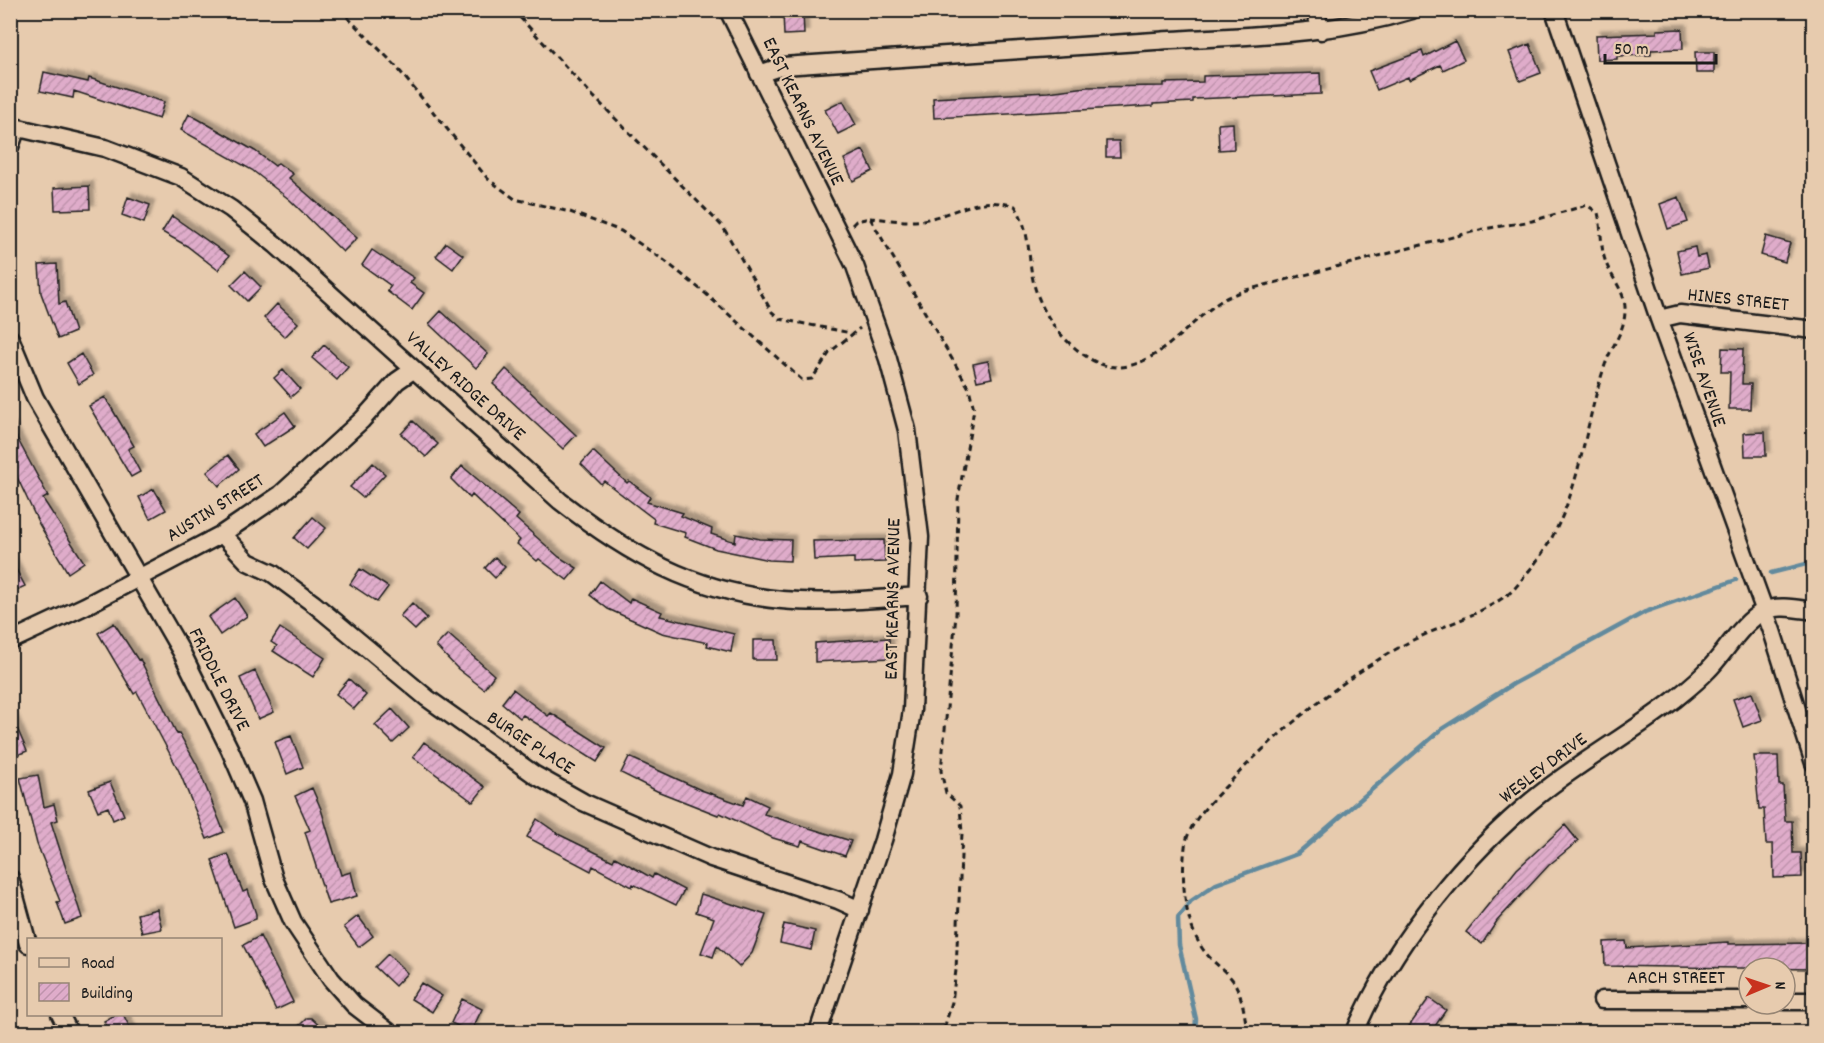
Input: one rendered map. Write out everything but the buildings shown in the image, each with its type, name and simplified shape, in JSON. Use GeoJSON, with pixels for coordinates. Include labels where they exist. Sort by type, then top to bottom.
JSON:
{"type":"FeatureCollection","features":[{"type":"Feature","properties":{"kind":"street","name":"EAST KEARNS AVENUE"},"geometry":{"type":"LineString","coordinates":[[728,10],[855,266],[888,359],[906,430],[920,537],[912,710],[902,774],[860,910],[818,1032]]}},
{"type":"Feature","properties":{"kind":"street"},"geometry":{"type":"LineString","coordinates":[[1315,10],[1321,31]]}},
{"type":"Feature","properties":{"kind":"street"},"geometry":{"type":"LineString","coordinates":[[759,74],[795,65],[1270,36],[1365,24],[1412,10]]}},
{"type":"Feature","properties":{"kind":"street","name":"WISE AVENUE"},"geometry":{"type":"LineString","coordinates":[[1554,10],[1659,319],[1764,611],[1814,763]]}},
{"type":"Feature","properties":{"kind":"street"},"geometry":{"type":"LineString","coordinates":[[10,147],[14,126]]}},
{"type":"Feature","properties":{"kind":"street","name":"VALLEY RIDGE DRIVE"},"geometry":{"type":"LineString","coordinates":[[14,126],[105,148],[181,177],[231,209],[276,244],[569,508],[606,537],[676,574],[716,587],[782,600],[838,602],[919,596]]}},
{"type":"Feature","properties":{"kind":"street","name":"HINES STREET"},"geometry":{"type":"LineString","coordinates":[[1659,319],[1680,314],[1814,330]]}},
{"type":"Feature","properties":{"kind":"street","name":"FRIDDLE DRIVE"},"geometry":{"type":"LineString","coordinates":[[10,338],[35,398],[181,651],[230,750],[252,801],[274,879],[293,922],[331,979],[354,1005],[389,1032]]}},
{"type":"Feature","properties":{"kind":"street","name":"AUSTIN STREET"},"geometry":{"type":"LineString","coordinates":[[10,641],[222,534],[281,494],[362,420],[397,381],[414,370]]}},
{"type":"Feature","properties":{"kind":"street","name":"BURGE PLACE"},"geometry":{"type":"LineString","coordinates":[[222,534],[248,562],[272,573],[314,604],[427,698],[535,775],[583,802],[711,858],[838,900],[860,910]]}},
{"type":"Feature","properties":{"kind":"street"},"geometry":{"type":"LineString","coordinates":[[1764,611],[1784,608],[1814,611]]}},
{"type":"Feature","properties":{"kind":"street","name":"WESLEY DRIVE"},"geometry":{"type":"LineString","coordinates":[[1355,1032],[1384,976],[1430,908],[1482,847],[1524,807],[1675,699],[1709,670],[1733,639],[1764,611]]}},
{"type":"Feature","properties":{"kind":"street"},"geometry":{"type":"LineString","coordinates":[[10,878],[27,940]]}},
{"type":"Feature","properties":{"kind":"street","name":"ARCH STREET"},"geometry":{"type":"LineString","coordinates":[[1602,1000],[1737,1000]]}},
{"type":"Feature","properties":{"kind":"street"},"geometry":{"type":"LineString","coordinates":[[1797,1001],[1814,1001]]}},
{"type":"Feature","properties":{"kind":"street"},"geometry":{"type":"LineString","coordinates":[[61,1016],[69,1032]]}},
{"type":"Feature","properties":{"kind":"path"},"geometry":{"type":"LineString","coordinates":[[340,10],[394,64],[488,179],[515,199],[570,212],[621,231],[665,261],[705,293],[802,380],[812,379],[830,352],[851,333],[862,327]]}},
{"type":"Feature","properties":{"kind":"path"},"geometry":{"type":"LineString","coordinates":[[513,10],[593,96],[723,226],[772,312],[780,320],[851,333]]}},
{"type":"Feature","properties":{"kind":"path"},"geometry":{"type":"LineString","coordinates":[[848,230],[856,221],[870,218],[921,220],[974,204],[996,201],[1015,206],[1024,221],[1036,291],[1046,317],[1063,339],[1086,357],[1117,368],[1139,364],[1156,354],[1222,300],[1246,290],[1484,229],[1532,221],[1572,208],[1587,205],[1598,213],[1605,261],[1617,281],[1625,305],[1624,327],[1606,362],[1580,467],[1563,517],[1542,555],[1509,594],[1484,610],[1412,641],[1348,682],[1279,734],[1248,764],[1194,824],[1185,844],[1185,896],[1190,920],[1202,947],[1233,980],[1245,1016],[1247,1032]]}},
{"type":"Feature","properties":{"kind":"path"},"geometry":{"type":"LineString","coordinates":[[870,218],[969,388],[974,409],[958,499],[956,615],[941,771],[946,793],[960,806],[962,834],[956,970],[952,1002],[943,1032]]}},
{"type":"Feature","properties":{"kind":"waterway"},"geometry":{"type":"LineString","coordinates":[[1771,573],[1814,562]]}},
{"type":"Feature","properties":{"kind":"waterway"},"geometry":{"type":"LineString","coordinates":[[1195,1032],[1196,1019],[1179,945],[1178,918],[1191,901],[1216,884],[1297,854],[1442,729],[1513,684],[1645,612],[1736,580]]}}]}
